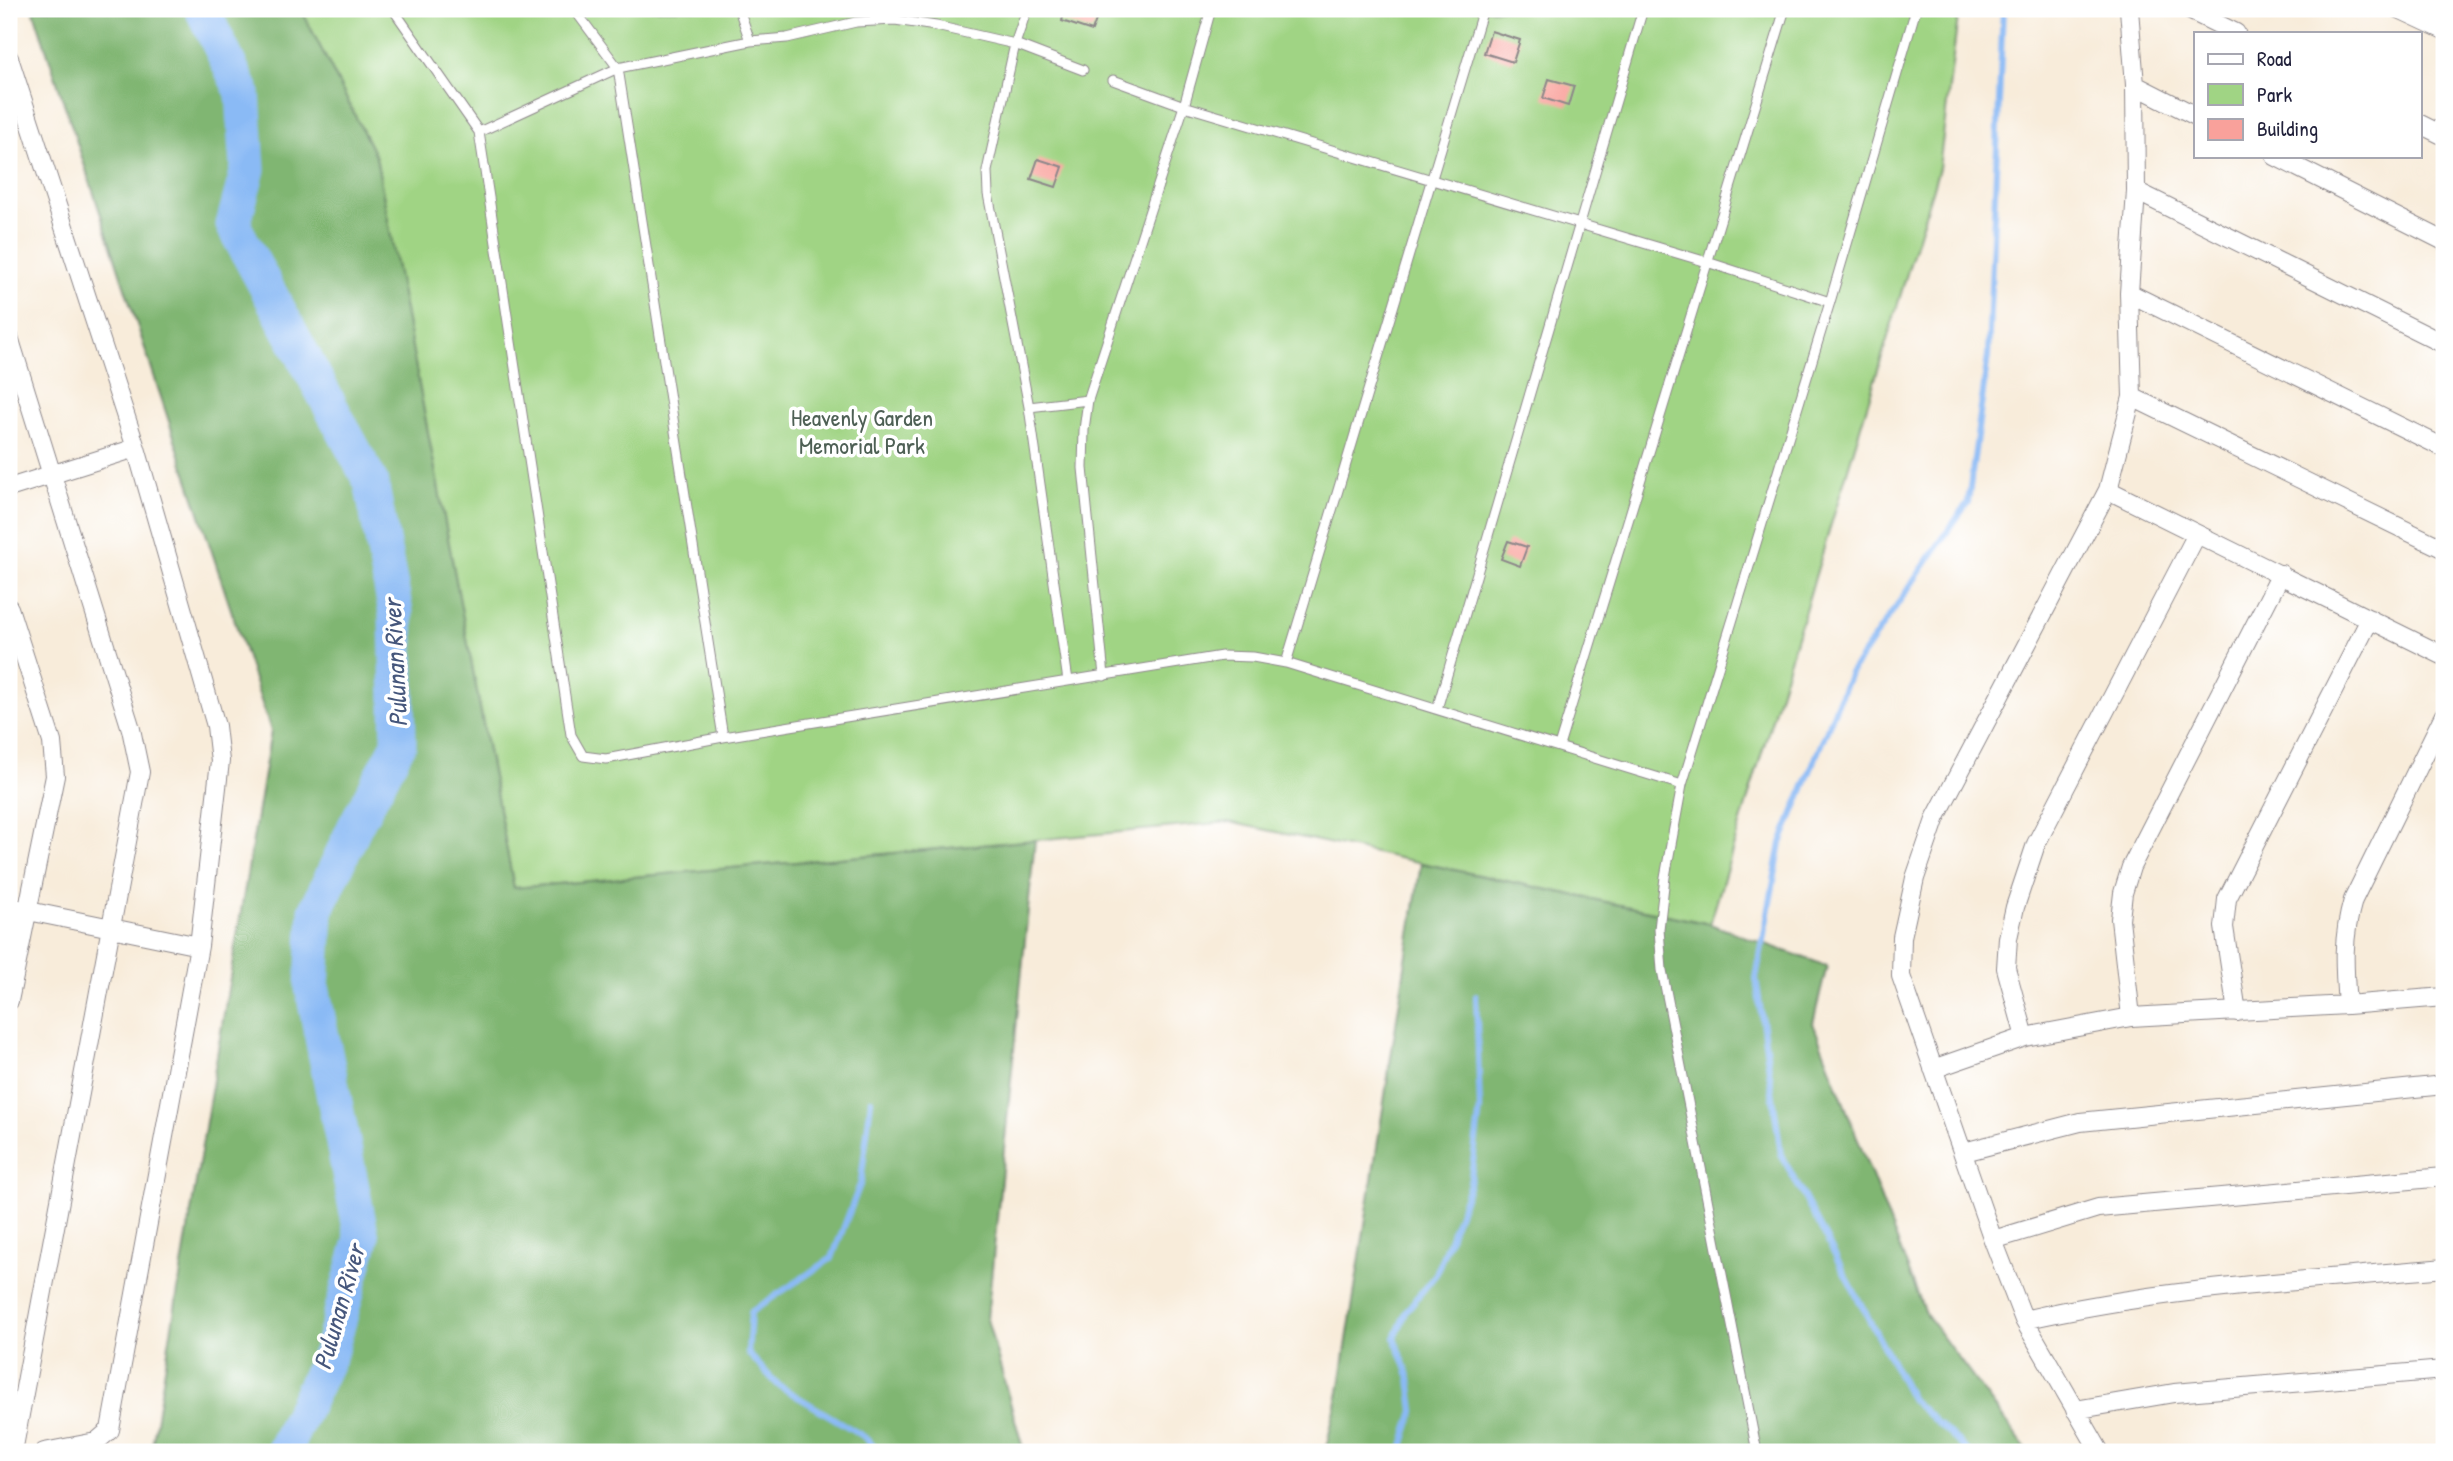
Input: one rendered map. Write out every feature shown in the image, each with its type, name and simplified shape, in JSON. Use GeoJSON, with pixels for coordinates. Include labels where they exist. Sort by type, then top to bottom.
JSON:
{"type":"FeatureCollection","features":[{"type":"Feature","properties":{"kind":"street"},"geometry":{"type":"LineString","coordinates":[[2100,1452],[2024,1320],[1993,1240],[1901,976],[1902,937],[1915,878],[1936,817],[2108,489],[2132,397],[2129,293],[2136,191],[2135,85],[2129,9]]}},
{"type":"Feature","properties":{"kind":"street"},"geometry":{"type":"LineString","coordinates":[[2187,9],[2234,32]]}},
{"type":"Feature","properties":{"kind":"street"},"geometry":{"type":"LineString","coordinates":[[2399,9],[2444,30]]}},
{"type":"Feature","properties":{"kind":"street"},"geometry":{"type":"LineString","coordinates":[[9,58],[136,448],[216,726],[220,761],[199,946],[110,1430],[96,1442],[44,1452]]}},
{"type":"Feature","properties":{"kind":"street"},"geometry":{"type":"LineString","coordinates":[[2135,85],[2194,115]]}},
{"type":"Feature","properties":{"kind":"street"},"geometry":{"type":"LineString","coordinates":[[2422,125],[2444,136]]}},
{"type":"Feature","properties":{"kind":"street"},"geometry":{"type":"LineString","coordinates":[[2279,158],[2444,241]]}},
{"type":"Feature","properties":{"kind":"street"},"geometry":{"type":"LineString","coordinates":[[2136,191],[2444,344]]}},
{"type":"Feature","properties":{"kind":"street"},"geometry":{"type":"LineString","coordinates":[[2129,293],[2444,448]]}},
{"type":"Feature","properties":{"kind":"street"},"geometry":{"type":"LineString","coordinates":[[9,337],[131,729],[140,772],[13,1452]]}},
{"type":"Feature","properties":{"kind":"street"},"geometry":{"type":"LineString","coordinates":[[2132,397],[2444,549]]}},
{"type":"Feature","properties":{"kind":"street"},"geometry":{"type":"LineString","coordinates":[[9,488],[136,448]]}},
{"type":"Feature","properties":{"kind":"street"},"geometry":{"type":"LineString","coordinates":[[2108,489],[2444,656]]}},
{"type":"Feature","properties":{"kind":"street"},"geometry":{"type":"LineString","coordinates":[[2025,1037],[2006,968],[2008,938],[2015,907],[2036,844],[2197,534]]}},
{"type":"Feature","properties":{"kind":"street"},"geometry":{"type":"LineString","coordinates":[[2131,1017],[2120,919],[2123,893],[2131,867],[2281,574]]}},
{"type":"Feature","properties":{"kind":"street"},"geometry":{"type":"LineString","coordinates":[[9,608],[52,742],[55,776],[18,909],[9,1002]]}},
{"type":"Feature","properties":{"kind":"street"},"geometry":{"type":"LineString","coordinates":[[2237,1012],[2224,927],[2227,899],[2370,619]]}},
{"type":"Feature","properties":{"kind":"street"},"geometry":{"type":"LineString","coordinates":[[2347,1005],[2343,956],[2345,929],[2353,900],[2444,715]]}},
{"type":"Feature","properties":{"kind":"street"},"geometry":{"type":"LineString","coordinates":[[18,909],[199,946]]}},
{"type":"Feature","properties":{"kind":"street"},"geometry":{"type":"LineString","coordinates":[[1933,1069],[2025,1037],[2131,1017],[2444,997]]}},
{"type":"Feature","properties":{"kind":"street"},"geometry":{"type":"LineString","coordinates":[[1964,1152],[2080,1122],[2444,1085]]}},
{"type":"Feature","properties":{"kind":"street"},"geometry":{"type":"LineString","coordinates":[[1993,1240],[2098,1208],[2444,1177]]}},
{"type":"Feature","properties":{"kind":"street"},"geometry":{"type":"LineString","coordinates":[[2024,1320],[2073,1308],[2179,1293],[2444,1268]]}},
{"type":"Feature","properties":{"kind":"street"},"geometry":{"type":"LineString","coordinates":[[2075,1410],[2174,1393],[2444,1370]]}},
{"type":"Feature","properties":{"kind":"lane"},"geometry":{"type":"LineString","coordinates":[[393,9],[479,132],[571,735],[583,756],[606,759],[723,737],[1222,656],[1253,657],[1286,663],[1682,785]]}},
{"type":"Feature","properties":{"kind":"lane"},"geometry":{"type":"LineString","coordinates":[[574,9],[618,68],[723,737]]}},
{"type":"Feature","properties":{"kind":"lane"},"geometry":{"type":"LineString","coordinates":[[739,9],[750,41]]}},
{"type":"Feature","properties":{"kind":"lane"},"geometry":{"type":"LineString","coordinates":[[1027,9],[1015,44],[987,171],[993,225],[1029,407],[1068,681]]}},
{"type":"Feature","properties":{"kind":"lane"},"geometry":{"type":"LineString","coordinates":[[1104,676],[1083,468],[1088,400],[1184,106],[1211,9]]}},
{"type":"Feature","properties":{"kind":"lane"},"geometry":{"type":"LineString","coordinates":[[1286,663],[1483,9]]}},
{"type":"Feature","properties":{"kind":"lane"},"geometry":{"type":"LineString","coordinates":[[1437,709],[1643,9]]}},
{"type":"Feature","properties":{"kind":"lane"},"geometry":{"type":"LineString","coordinates":[[1559,746],[1785,9]]}},
{"type":"Feature","properties":{"kind":"lane"},"geometry":{"type":"LineString","coordinates":[[1757,1452],[1662,970],[1659,929],[1665,877],[1682,785],[1830,302],[1916,9]]}},
{"type":"Feature","properties":{"kind":"lane"},"geometry":{"type":"LineString","coordinates":[[479,132],[618,68],[750,41],[787,38],[856,22],[895,20],[936,26],[1015,44],[1083,70]]}},
{"type":"Feature","properties":{"kind":"lane"},"geometry":{"type":"LineString","coordinates":[[1112,80],[1184,106],[1707,262],[1830,302]]}},
{"type":"Feature","properties":{"kind":"lane"},"geometry":{"type":"LineString","coordinates":[[1029,407],[1088,400]]}},
{"type":"Feature","properties":{"kind":"green space"},"geometry":{"type":"Polygon","coordinates":[[[33,9],[301,9],[376,157],[514,888],[1035,840],[987,1319],[1024,1452],[151,1452],[271,731],[33,9]]]}},
{"type":"Feature","properties":{"kind":"green space","name":"Heavenly Garden Memorial Park"},"geometry":{"type":"Polygon","coordinates":[[[301,9],[1959,9],[1939,168],[1710,924],[1229,822],[514,888],[376,157],[301,9]]]}},
{"type":"Feature","properties":{"kind":"green space"},"geometry":{"type":"Polygon","coordinates":[[[1421,863],[1710,924],[1827,966],[1813,1023],[1925,1313],[2028,1452],[1325,1452],[1339,1392],[1421,863]]]}},
{"type":"Feature","properties":{"kind":"building"},"geometry":{"type":"Polygon","coordinates":[[[1065,9],[1100,9],[1092,31],[1062,21],[1065,9]]]}},
{"type":"Feature","properties":{"kind":"building"},"geometry":{"type":"Polygon","coordinates":[[[1491,31],[1520,40],[1513,62],[1484,53],[1491,31]]]}},
{"type":"Feature","properties":{"kind":"building"},"geometry":{"type":"Polygon","coordinates":[[[1549,79],[1574,86],[1568,106],[1543,98],[1549,79]]]}},
{"type":"Feature","properties":{"kind":"building"},"geometry":{"type":"Polygon","coordinates":[[[1038,159],[1063,167],[1056,187],[1031,179],[1038,159]]]}},
{"type":"Feature","properties":{"kind":"building"},"geometry":{"type":"Polygon","coordinates":[[[1508,541],[1527,547],[1520,566],[1501,559],[1508,541]]]}},
{"type":"Feature","properties":{"kind":"waterway","name":"Pulunan River"},"geometry":{"type":"LineString","coordinates":[[202,9],[243,93],[248,169],[233,225],[371,482],[396,613],[399,744],[355,826],[316,911],[312,987],[362,1238],[330,1353],[283,1452]]}},
{"type":"Feature","properties":{"kind":"waterway"},"geometry":{"type":"LineString","coordinates":[[1969,1452],[1912,1400],[1781,1154],[1756,978],[1781,843],[1850,673],[1968,502],[1988,356],[2003,9]]}},
{"type":"Feature","properties":{"kind":"waterway"},"geometry":{"type":"LineString","coordinates":[[1405,1452],[1403,1446],[1414,1411],[1410,1378],[1395,1338],[1407,1310],[1436,1274],[1470,1184],[1480,1109],[1476,996]]}},
{"type":"Feature","properties":{"kind":"waterway"},"geometry":{"type":"LineString","coordinates":[[871,1100],[861,1182],[832,1258],[751,1312],[748,1353],[778,1385],[863,1436],[880,1452]]}}]}
